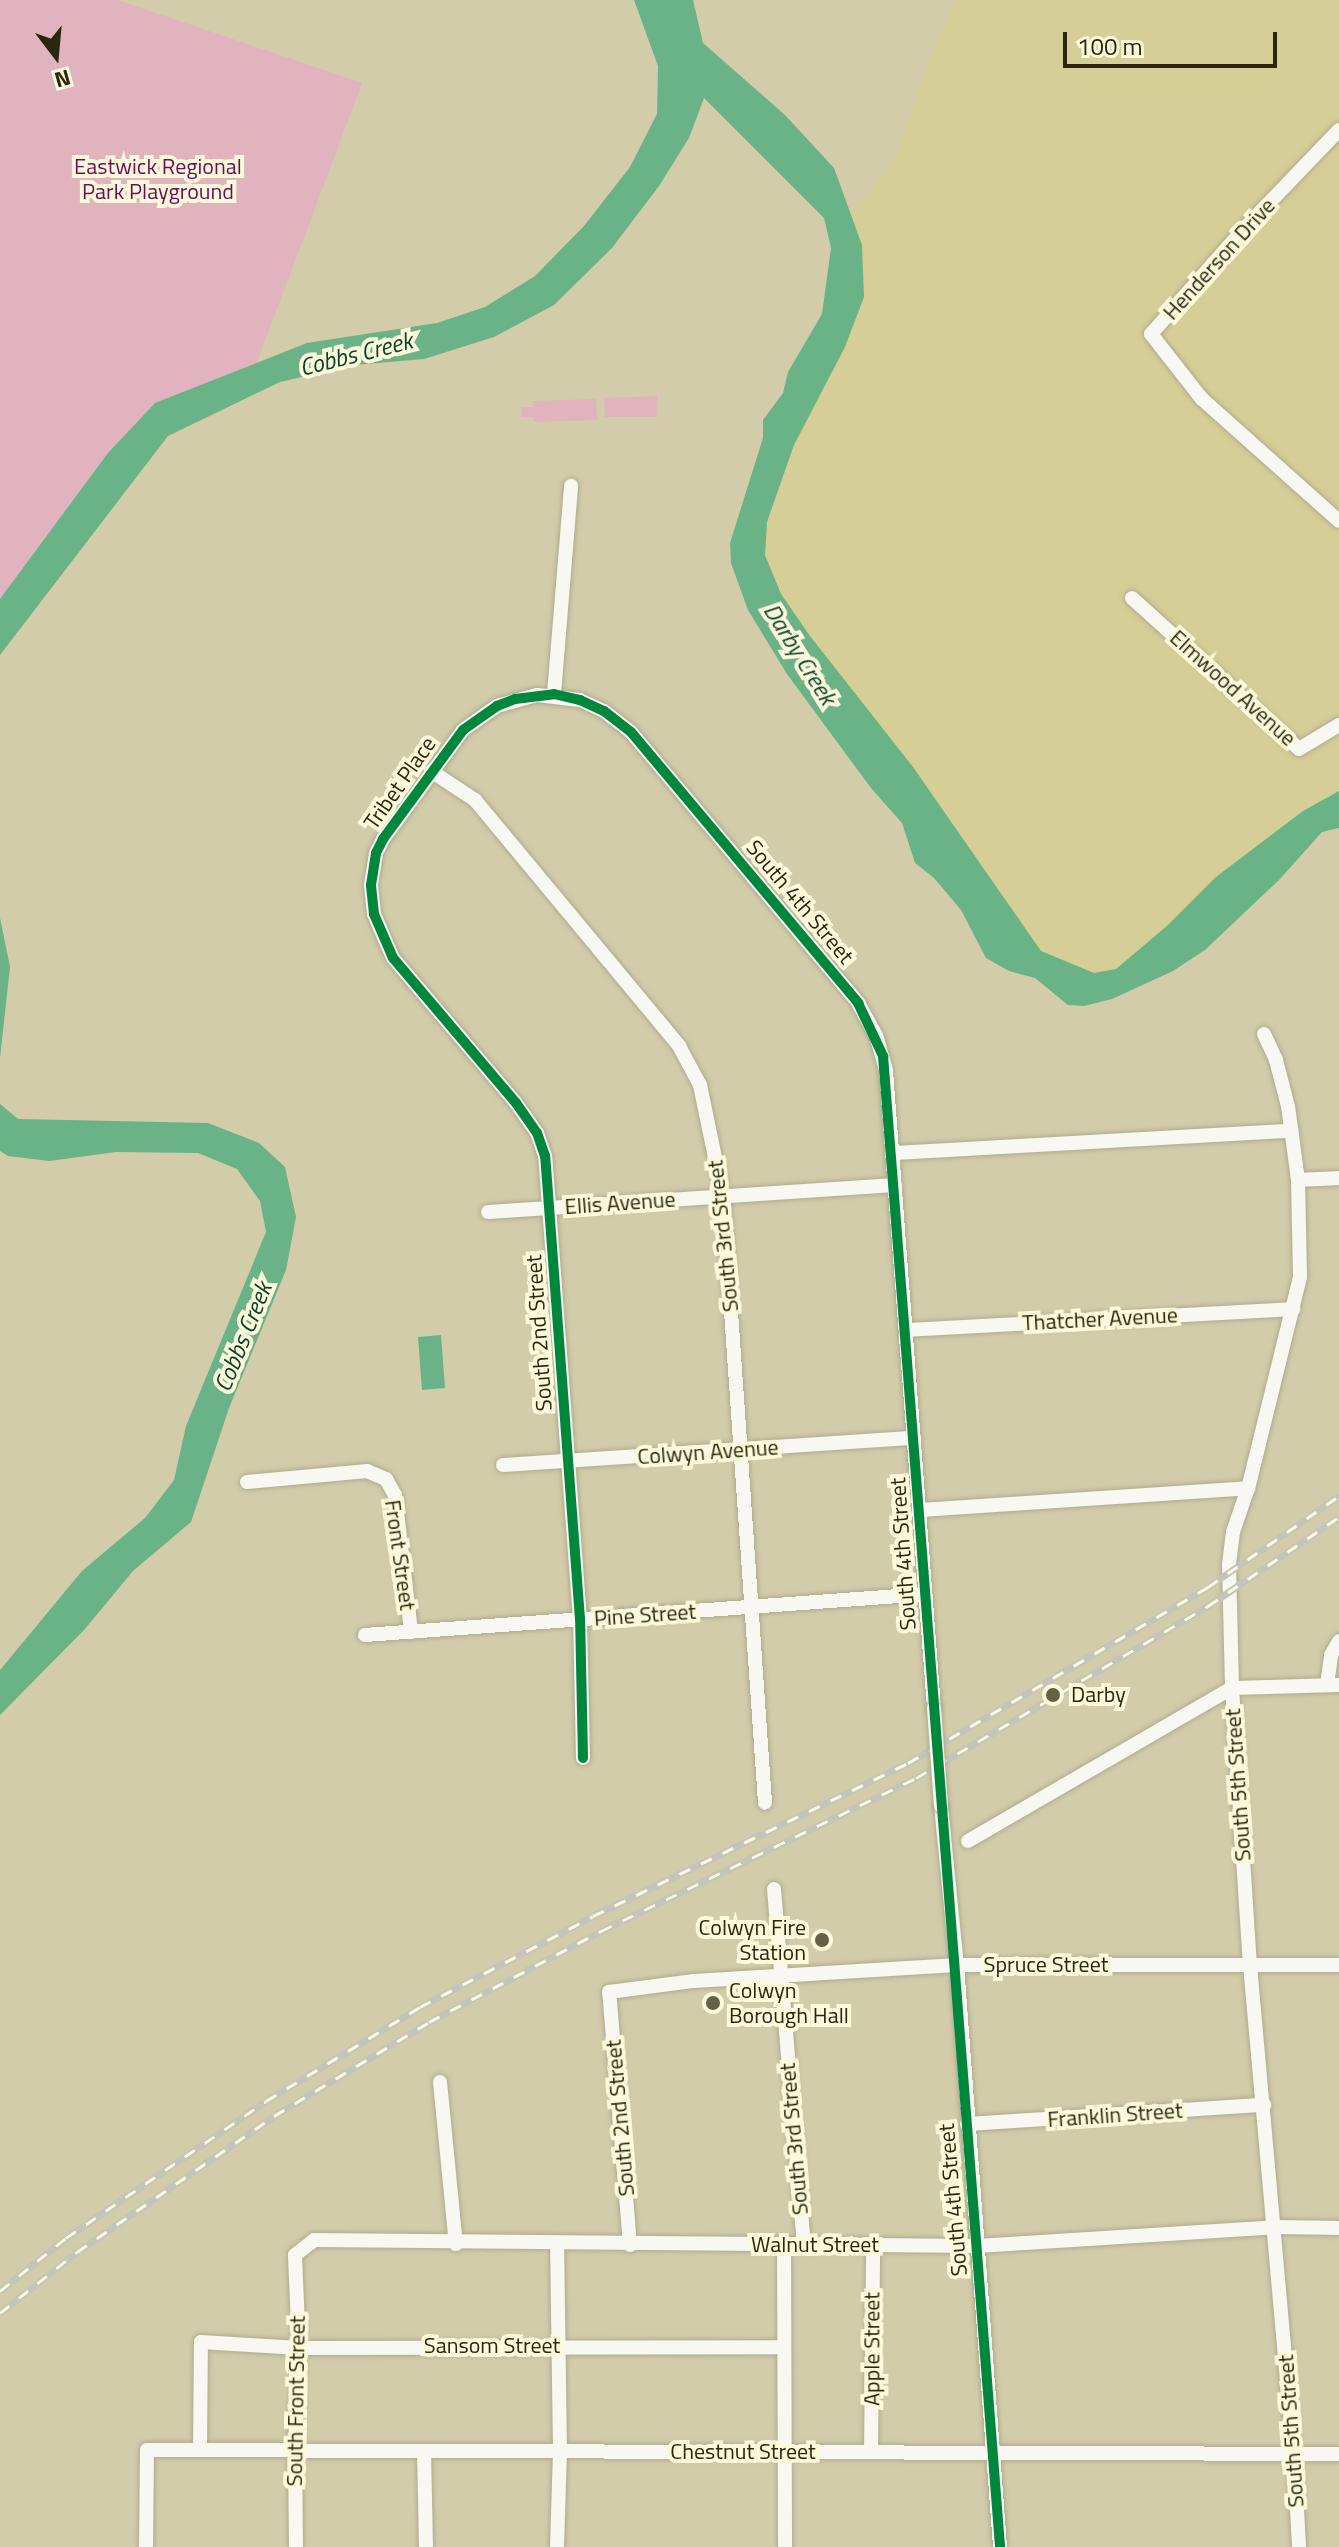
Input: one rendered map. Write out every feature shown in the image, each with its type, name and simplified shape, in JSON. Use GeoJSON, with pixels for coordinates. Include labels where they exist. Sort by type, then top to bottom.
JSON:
{"type":"FeatureCollection","features":[{"type":"Feature","properties":{"kind":"street","name":"Henderson Drive"},"geometry":{"type":"LineString","coordinates":[[1339,130],[1243,230],[1151,334],[1202,399],[1339,521]]}},
{"type":"Feature","properties":{"kind":"street"},"geometry":{"type":"LineString","coordinates":[[554,694],[571,486]]}},
{"type":"Feature","properties":{"kind":"street","name":"Elmwood Avenue"},"geometry":{"type":"LineString","coordinates":[[1132,598],[1299,749],[1339,725]]}},
{"type":"Feature","properties":{"kind":"street","name":"Tribet Place"},"geometry":{"type":"LineString","coordinates":[[393,958],[374,914],[372,868],[383,839],[431,771],[479,715],[515,699],[554,694]]}},
{"type":"Feature","properties":{"kind":"street","name":"South 4th Street"},"geometry":{"type":"LineString","coordinates":[[554,694],[580,700],[604,711],[631,732],[858,1003],[883,1056],[893,1153],[941,1806],[957,1965],[1000,2547]]}},
{"type":"Feature","properties":{"kind":"street","name":"South 3rd Street"},"geometry":{"type":"LineString","coordinates":[[431,771],[475,800],[679,1046],[700,1085],[723,1196],[754,1607],[765,1803]]}},
{"type":"Feature","properties":{"kind":"street","name":"South 2nd Street"},"geometry":{"type":"LineString","coordinates":[[393,958],[529,1121],[545,1156],[580,1619],[583,1758]]}},
{"type":"Feature","properties":{"kind":"street","name":"South 5th Street"},"geometry":{"type":"LineString","coordinates":[[1264,1034],[1282,1080],[1291,1131],[1298,1180],[1300,1277],[1248,1488],[1233,1532],[1229,1564],[1232,1688],[1250,1965],[1275,2227],[1299,2547]]}},
{"type":"Feature","properties":{"kind":"street"},"geometry":{"type":"LineString","coordinates":[[893,1153],[1291,1131]]}},
{"type":"Feature","properties":{"kind":"street"},"geometry":{"type":"LineString","coordinates":[[1298,1180],[1339,1178]]}},
{"type":"Feature","properties":{"kind":"street","name":"Ellis Avenue"},"geometry":{"type":"LineString","coordinates":[[488,1212],[895,1185]]}},
{"type":"Feature","properties":{"kind":"street","name":"Thatcher Avenue"},"geometry":{"type":"LineString","coordinates":[[906,1330],[1293,1309]]}},
{"type":"Feature","properties":{"kind":"street","name":"Colwyn Avenue"},"geometry":{"type":"LineString","coordinates":[[503,1465],[914,1438]]}},
{"type":"Feature","properties":{"kind":"street","name":"Front Street"},"geometry":{"type":"LineString","coordinates":[[247,1482],[367,1471],[386,1479],[395,1495],[411,1632]]}},
{"type":"Feature","properties":{"kind":"street"},"geometry":{"type":"LineString","coordinates":[[920,1510],[1248,1488]]}},
{"type":"Feature","properties":{"kind":"street","name":"Pine Street"},"geometry":{"type":"LineString","coordinates":[[365,1635],[926,1594]]}},
{"type":"Feature","properties":{"kind":"street"},"geometry":{"type":"LineString","coordinates":[[968,1841],[1232,1688],[1333,1685],[1331,1655],[1339,1641]]}},
{"type":"Feature","properties":{"kind":"street","name":"South 3rd Street"},"geometry":{"type":"LineString","coordinates":[[774,1889],[804,2245]]}},
{"type":"Feature","properties":{"kind":"street","name":"Spruce Street"},"geometry":{"type":"LineString","coordinates":[[609,1992],[694,1981],[957,1965],[1339,1965]]}},
{"type":"Feature","properties":{"kind":"street","name":"South 2nd Street"},"geometry":{"type":"LineString","coordinates":[[609,1992],[630,2245]]}},
{"type":"Feature","properties":{"kind":"street"},"geometry":{"type":"LineString","coordinates":[[440,2082],[456,2244]]}},
{"type":"Feature","properties":{"kind":"street","name":"Franklin Street"},"geometry":{"type":"LineString","coordinates":[[967,2124],[1264,2105]]}},
{"type":"Feature","properties":{"kind":"street","name":"Walnut Street"},"geometry":{"type":"LineString","coordinates":[[295,2255],[314,2240],[456,2244],[977,2246],[1275,2227],[1339,2228]]}},
{"type":"Feature","properties":{"kind":"street"},"geometry":{"type":"LineString","coordinates":[[557,2244],[560,2452],[557,2547]]}},
{"type":"Feature","properties":{"kind":"street","name":"South 3rd Street"},"geometry":{"type":"LineString","coordinates":[[784,2245],[785,2547]]}},
{"type":"Feature","properties":{"kind":"street","name":"Apple Street"},"geometry":{"type":"LineString","coordinates":[[871,2452],[873,2245]]}},
{"type":"Feature","properties":{"kind":"street","name":"South Front Street"},"geometry":{"type":"LineString","coordinates":[[295,2255],[299,2348],[295,2451],[296,2547]]}},
{"type":"Feature","properties":{"kind":"street","name":"Sansom Street"},"geometry":{"type":"LineString","coordinates":[[200,2450],[201,2342],[299,2348],[558,2345],[784,2347]]}},
{"type":"Feature","properties":{"kind":"street","name":"Chestnut Street"},"geometry":{"type":"LineString","coordinates":[[146,2547],[147,2450],[1339,2454]]}},
{"type":"Feature","properties":{"kind":"street"},"geometry":{"type":"LineString","coordinates":[[424,2451],[426,2547]]}},
{"type":"Feature","properties":{"kind":"shaded area"},"geometry":{"type":"Polygon","coordinates":[[[956,0],[1339,0],[1339,816],[1110,976],[1065,988],[761,591],[758,516],[850,305],[842,225],[895,159],[934,46],[956,0]]]}},
{"type":"Feature","properties":{"kind":"green space","name":"Eastwick Regional Park Playground"},"geometry":{"type":"Polygon","coordinates":[[[0,0],[118,0],[362,83],[253,373],[141,421],[0,613],[0,0]]]}},
{"type":"Feature","properties":{"kind":"green space"},"geometry":{"type":"Polygon","coordinates":[[[657,396],[657,417],[605,417],[604,398],[657,396]]]}},
{"type":"Feature","properties":{"kind":"green space"},"geometry":{"type":"Polygon","coordinates":[[[596,399],[597,420],[534,422],[533,417],[522,417],[521,407],[533,407],[533,401],[596,399]]]}},
{"type":"Feature","properties":{"kind":"water"},"geometry":{"type":"Polygon","coordinates":[[[634,0],[693,0],[703,43],[785,115],[834,168],[862,245],[864,297],[845,347],[794,445],[767,522],[765,555],[781,594],[810,636],[913,767],[1041,951],[1094,973],[1116,969],[1168,925],[1216,877],[1303,811],[1339,791],[1339,828],[1322,832],[1279,880],[1205,950],[1173,971],[1112,999],[1084,1006],[1068,1005],[1035,978],[1009,971],[986,958],[961,910],[934,878],[915,863],[902,823],[871,788],[787,674],[748,610],[731,563],[730,543],[763,438],[763,420],[783,393],[788,372],[822,314],[831,248],[824,218],[704,98],[689,138],[659,186],[612,248],[554,305],[494,337],[424,359],[354,365],[280,382],[168,436],[0,655],[0,599],[108,453],[155,403],[307,343],[437,323],[485,307],[535,276],[584,226],[630,167],[657,114],[658,66],[634,0]]]}},
{"type":"Feature","properties":{"kind":"water"},"geometry":{"type":"Polygon","coordinates":[[[0,918],[10,967],[0,1058],[0,918]]]}},
{"type":"Feature","properties":{"kind":"water","name":"Cobbs Creek"},"geometry":{"type":"Polygon","coordinates":[[[0,1104],[18,1119],[208,1123],[259,1143],[285,1167],[296,1217],[286,1270],[229,1408],[191,1522],[133,1571],[84,1630],[0,1715],[0,1670],[82,1571],[145,1518],[174,1480],[186,1426],[266,1232],[260,1201],[237,1169],[198,1153],[116,1152],[49,1161],[8,1156],[0,1151],[0,1104]]]}},
{"type":"Feature","properties":{"kind":"water"},"geometry":{"type":"Polygon","coordinates":[[[441,1335],[445,1388],[422,1390],[418,1337],[441,1335]]]}},
{"type":"Feature","properties":{"kind":"railway"},"geometry":{"type":"LineString","coordinates":[[0,2291],[66,2238],[266,2101],[420,2007],[593,1916],[908,1763],[1208,1587],[1339,1496]]}},
{"type":"Feature","properties":{"kind":"railway"},"geometry":{"type":"LineString","coordinates":[[0,2313],[77,2252],[274,2116],[429,2022],[601,1931],[916,1778],[1208,1606],[1339,1517]]}},
{"type":"Feature","properties":{"kind":"cycle path"},"geometry":{"type":"LineString","coordinates":[[583,1758],[580,1619],[545,1156],[537,1133],[516,1103],[393,958],[374,914],[371,885],[376,853],[383,839],[463,730],[497,706],[515,699],[554,694],[580,700],[604,711],[631,732],[858,1003],[883,1056],[1000,2547]]}},
{"type":"Feature","properties":{"kind":"place","name":"Darby"},"geometry":{"type":"Point","coordinates":[1053,1695]}},
{"type":"Feature","properties":{"kind":"place","name":"Colwyn Fire Station"},"geometry":{"type":"Point","coordinates":[822,1940]}},
{"type":"Feature","properties":{"kind":"place","name":"Colwyn Borough Hall"},"geometry":{"type":"Point","coordinates":[713,2003]}},
{"type":"Feature","properties":{"kind":"water label","name":"Darby Creek"},"geometry":{"type":"Point","coordinates":[800,654]}}]}
